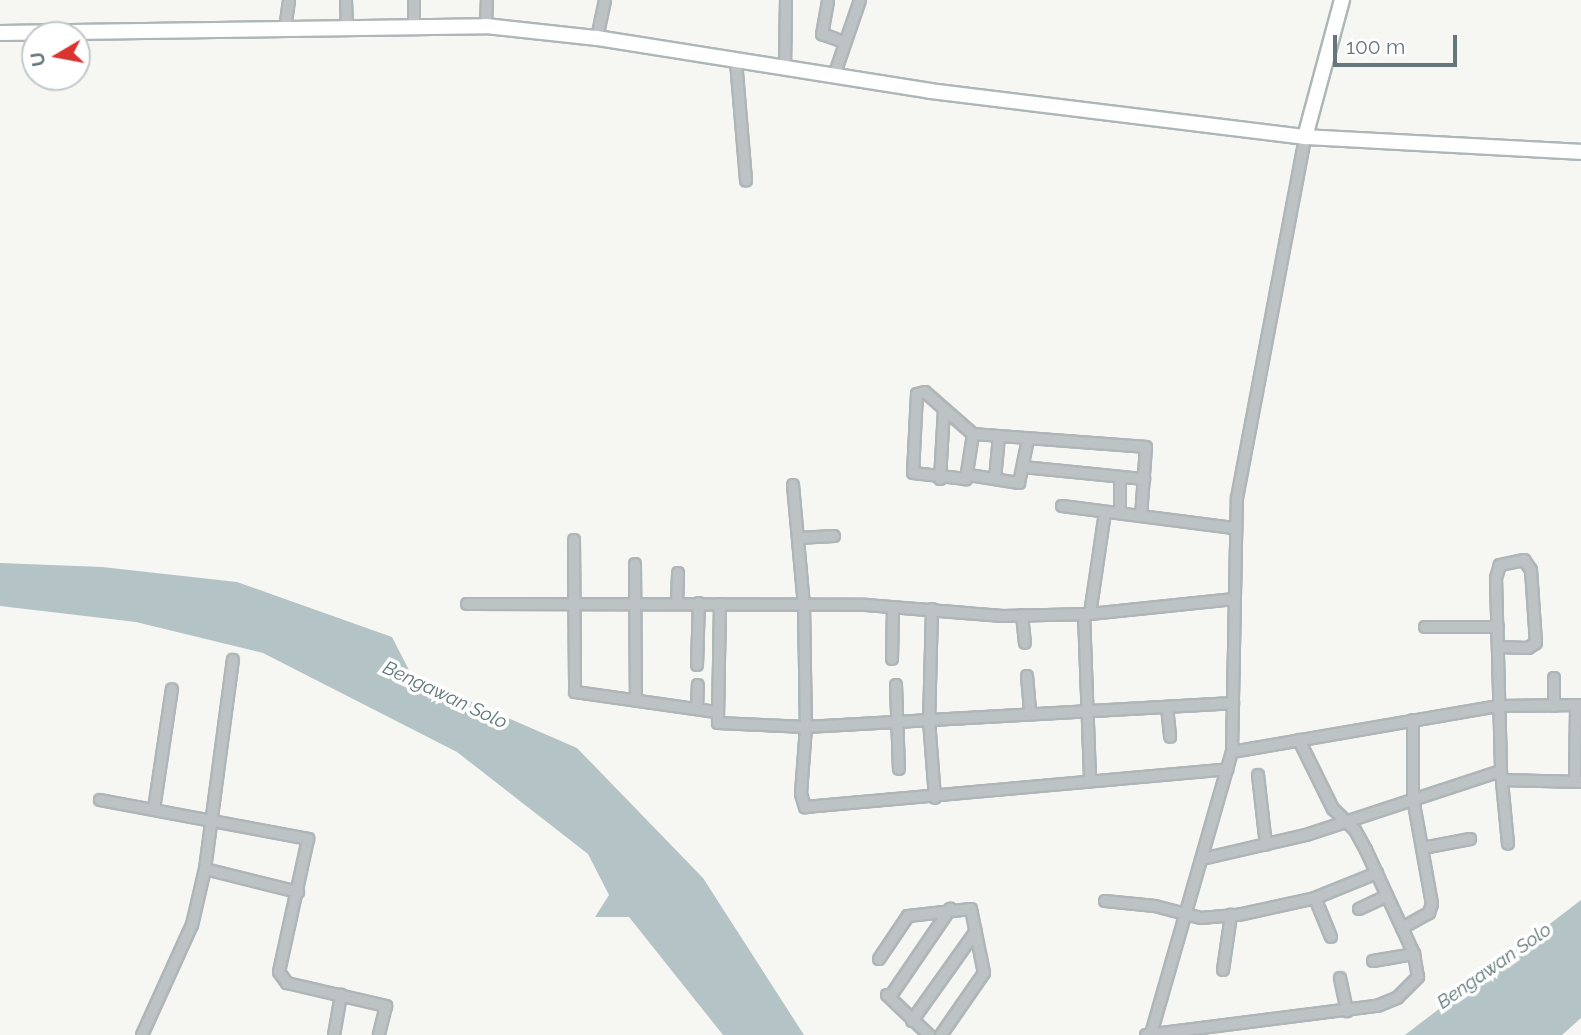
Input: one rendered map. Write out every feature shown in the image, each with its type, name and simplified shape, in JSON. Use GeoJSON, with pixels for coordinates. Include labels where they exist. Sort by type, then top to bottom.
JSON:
{"type":"FeatureCollection","features":[{"type":"Feature","properties":{"kind":"street"},"geometry":{"type":"LineString","coordinates":[[285,29],[289,0]]}},
{"type":"Feature","properties":{"kind":"street"},"geometry":{"type":"LineString","coordinates":[[346,0],[347,27]]}},
{"type":"Feature","properties":{"kind":"street"},"geometry":{"type":"LineString","coordinates":[[414,0],[414,25]]}},
{"type":"Feature","properties":{"kind":"street"},"geometry":{"type":"LineString","coordinates":[[486,0],[486,26]]}},
{"type":"Feature","properties":{"kind":"street"},"geometry":{"type":"LineString","coordinates":[[597,38],[603,0]]}},
{"type":"Feature","properties":{"kind":"street"},"geometry":{"type":"LineString","coordinates":[[785,69],[786,0]]}},
{"type":"Feature","properties":{"kind":"street"},"geometry":{"type":"LineString","coordinates":[[834,76],[860,0]]}},
{"type":"Feature","properties":{"kind":"street"},"geometry":{"type":"LineString","coordinates":[[1298,740],[1320,786],[1355,830],[1402,928],[1419,973],[1403,994],[1385,1004],[1148,1035],[1232,752],[1234,528],[1256,387],[1305,137],[1342,0]]}},
{"type":"Feature","properties":{"kind":"street"},"geometry":{"type":"LineString","coordinates":[[828,1],[822,34],[844,42]]}},
{"type":"Feature","properties":{"kind":"street"},"geometry":{"type":"LineString","coordinates":[[0,33],[486,26],[597,38],[834,76],[1305,137],[1581,152]]}},
{"type":"Feature","properties":{"kind":"street"},"geometry":{"type":"LineString","coordinates":[[736,61],[746,181]]}},
{"type":"Feature","properties":{"kind":"street"},"geometry":{"type":"LineString","coordinates":[[1028,439],[1019,483],[969,475],[961,481],[913,473],[917,394],[925,392],[973,434],[1146,447],[1141,516]]}},
{"type":"Feature","properties":{"kind":"street"},"geometry":{"type":"LineString","coordinates":[[940,479],[944,409]]}},
{"type":"Feature","properties":{"kind":"street"},"geometry":{"type":"LineString","coordinates":[[969,475],[973,434]]}},
{"type":"Feature","properties":{"kind":"street"},"geometry":{"type":"LineString","coordinates":[[995,479],[999,436]]}},
{"type":"Feature","properties":{"kind":"street"},"geometry":{"type":"LineString","coordinates":[[1023,467],[1143,479]]}},
{"type":"Feature","properties":{"kind":"street"},"geometry":{"type":"LineString","coordinates":[[1120,477],[1120,513]]}},
{"type":"Feature","properties":{"kind":"street"},"geometry":{"type":"LineString","coordinates":[[793,485],[804,605],[806,727],[801,794],[806,807],[935,798],[1227,769]]}},
{"type":"Feature","properties":{"kind":"street"},"geometry":{"type":"LineString","coordinates":[[1062,506],[1234,528]]}},
{"type":"Feature","properties":{"kind":"street"},"geometry":{"type":"LineString","coordinates":[[1090,781],[1087,614],[1105,512]]}},
{"type":"Feature","properties":{"kind":"street"},"geometry":{"type":"LineString","coordinates":[[798,538],[834,536]]}},
{"type":"Feature","properties":{"kind":"street"},"geometry":{"type":"LineString","coordinates":[[574,540],[573,690],[715,712]]}},
{"type":"Feature","properties":{"kind":"street"},"geometry":{"type":"LineString","coordinates":[[1499,648],[1528,648],[1536,643],[1531,570],[1524,560],[1498,566],[1499,706],[1501,776],[1508,844]]}},
{"type":"Feature","properties":{"kind":"street"},"geometry":{"type":"LineString","coordinates":[[635,564],[636,699]]}},
{"type":"Feature","properties":{"kind":"street"},"geometry":{"type":"LineString","coordinates":[[677,603],[678,573]]}},
{"type":"Feature","properties":{"kind":"street"},"geometry":{"type":"LineString","coordinates":[[467,604],[804,605],[1023,615],[1087,614],[1234,599]]}},
{"type":"Feature","properties":{"kind":"street"},"geometry":{"type":"LineString","coordinates":[[697,665],[699,603]]}},
{"type":"Feature","properties":{"kind":"street"},"geometry":{"type":"LineString","coordinates":[[720,604],[715,712],[718,723],[806,727],[1233,703]]}},
{"type":"Feature","properties":{"kind":"street"},"geometry":{"type":"LineString","coordinates":[[892,659],[893,607]]}},
{"type":"Feature","properties":{"kind":"street"},"geometry":{"type":"LineString","coordinates":[[932,610],[929,720],[935,798]]}},
{"type":"Feature","properties":{"kind":"street"},"geometry":{"type":"LineString","coordinates":[[1023,615],[1025,643]]}},
{"type":"Feature","properties":{"kind":"street"},"geometry":{"type":"LineString","coordinates":[[1425,627],[1498,627]]}},
{"type":"Feature","properties":{"kind":"street"},"geometry":{"type":"LineString","coordinates":[[142,1035],[192,925],[205,869],[233,660]]}},
{"type":"Feature","properties":{"kind":"street"},"geometry":{"type":"LineString","coordinates":[[1027,676],[1030,714]]}},
{"type":"Feature","properties":{"kind":"street"},"geometry":{"type":"LineString","coordinates":[[1553,678],[1553,706]]}},
{"type":"Feature","properties":{"kind":"street"},"geometry":{"type":"LineString","coordinates":[[696,709],[698,685]]}},
{"type":"Feature","properties":{"kind":"street"},"geometry":{"type":"LineString","coordinates":[[896,685],[899,769]]}},
{"type":"Feature","properties":{"kind":"street"},"geometry":{"type":"LineString","coordinates":[[154,809],[172,689]]}},
{"type":"Feature","properties":{"kind":"street"},"geometry":{"type":"LineString","coordinates":[[1202,859],[1266,845],[1346,822],[1413,798],[1501,776],[1578,782],[1578,705],[1499,706],[1232,752]]}},
{"type":"Feature","properties":{"kind":"street"},"geometry":{"type":"LineString","coordinates":[[1167,707],[1170,737]]}},
{"type":"Feature","properties":{"kind":"street"},"geometry":{"type":"LineString","coordinates":[[1402,928],[1432,910],[1413,798],[1413,720]]}},
{"type":"Feature","properties":{"kind":"street"},"geometry":{"type":"LineString","coordinates":[[1258,775],[1266,845]]}},
{"type":"Feature","properties":{"kind":"street"},"geometry":{"type":"LineString","coordinates":[[100,800],[308,838],[279,972],[287,984],[387,1006],[379,1035]]}},
{"type":"Feature","properties":{"kind":"street"},"geometry":{"type":"LineString","coordinates":[[1423,848],[1470,839]]}},
{"type":"Feature","properties":{"kind":"street"},"geometry":{"type":"LineString","coordinates":[[205,869],[298,892]]}},
{"type":"Feature","properties":{"kind":"street"},"geometry":{"type":"LineString","coordinates":[[1105,901],[1184,914],[1231,915],[1315,898],[1377,873]]}},
{"type":"Feature","properties":{"kind":"street"},"geometry":{"type":"LineString","coordinates":[[1359,909],[1387,896]]}},
{"type":"Feature","properties":{"kind":"street"},"geometry":{"type":"LineString","coordinates":[[1315,898],[1331,937]]}},
{"type":"Feature","properties":{"kind":"street"},"geometry":{"type":"LineString","coordinates":[[929,1035],[887,995],[950,909]]}},
{"type":"Feature","properties":{"kind":"street"},"geometry":{"type":"LineString","coordinates":[[878,959],[908,916],[950,909],[971,909],[985,973],[941,1035]]}},
{"type":"Feature","properties":{"kind":"street"},"geometry":{"type":"LineString","coordinates":[[1223,970],[1231,915]]}},
{"type":"Feature","properties":{"kind":"street"},"geometry":{"type":"LineString","coordinates":[[912,1021],[976,931]]}},
{"type":"Feature","properties":{"kind":"street"},"geometry":{"type":"LineString","coordinates":[[1373,961],[1413,954]]}},
{"type":"Feature","properties":{"kind":"street"},"geometry":{"type":"LineString","coordinates":[[1339,978],[1347,1011]]}},
{"type":"Feature","properties":{"kind":"street"},"geometry":{"type":"LineString","coordinates":[[334,1035],[341,995]]}},
{"type":"Feature","properties":{"kind":"water","name":"Bengawan Solo"},"geometry":{"type":"Polygon","coordinates":[[[0,563],[102,567],[237,582],[392,637],[412,676],[577,748],[703,878],[804,1035],[723,1035],[629,917],[595,917],[609,895],[588,854],[457,752],[263,653],[136,622],[0,606],[0,563]]]}},
{"type":"Feature","properties":{"kind":"water"},"geometry":{"type":"Polygon","coordinates":[[[1581,900],[1581,1018],[1562,1035],[1405,1035],[1581,900]]]}}]}
